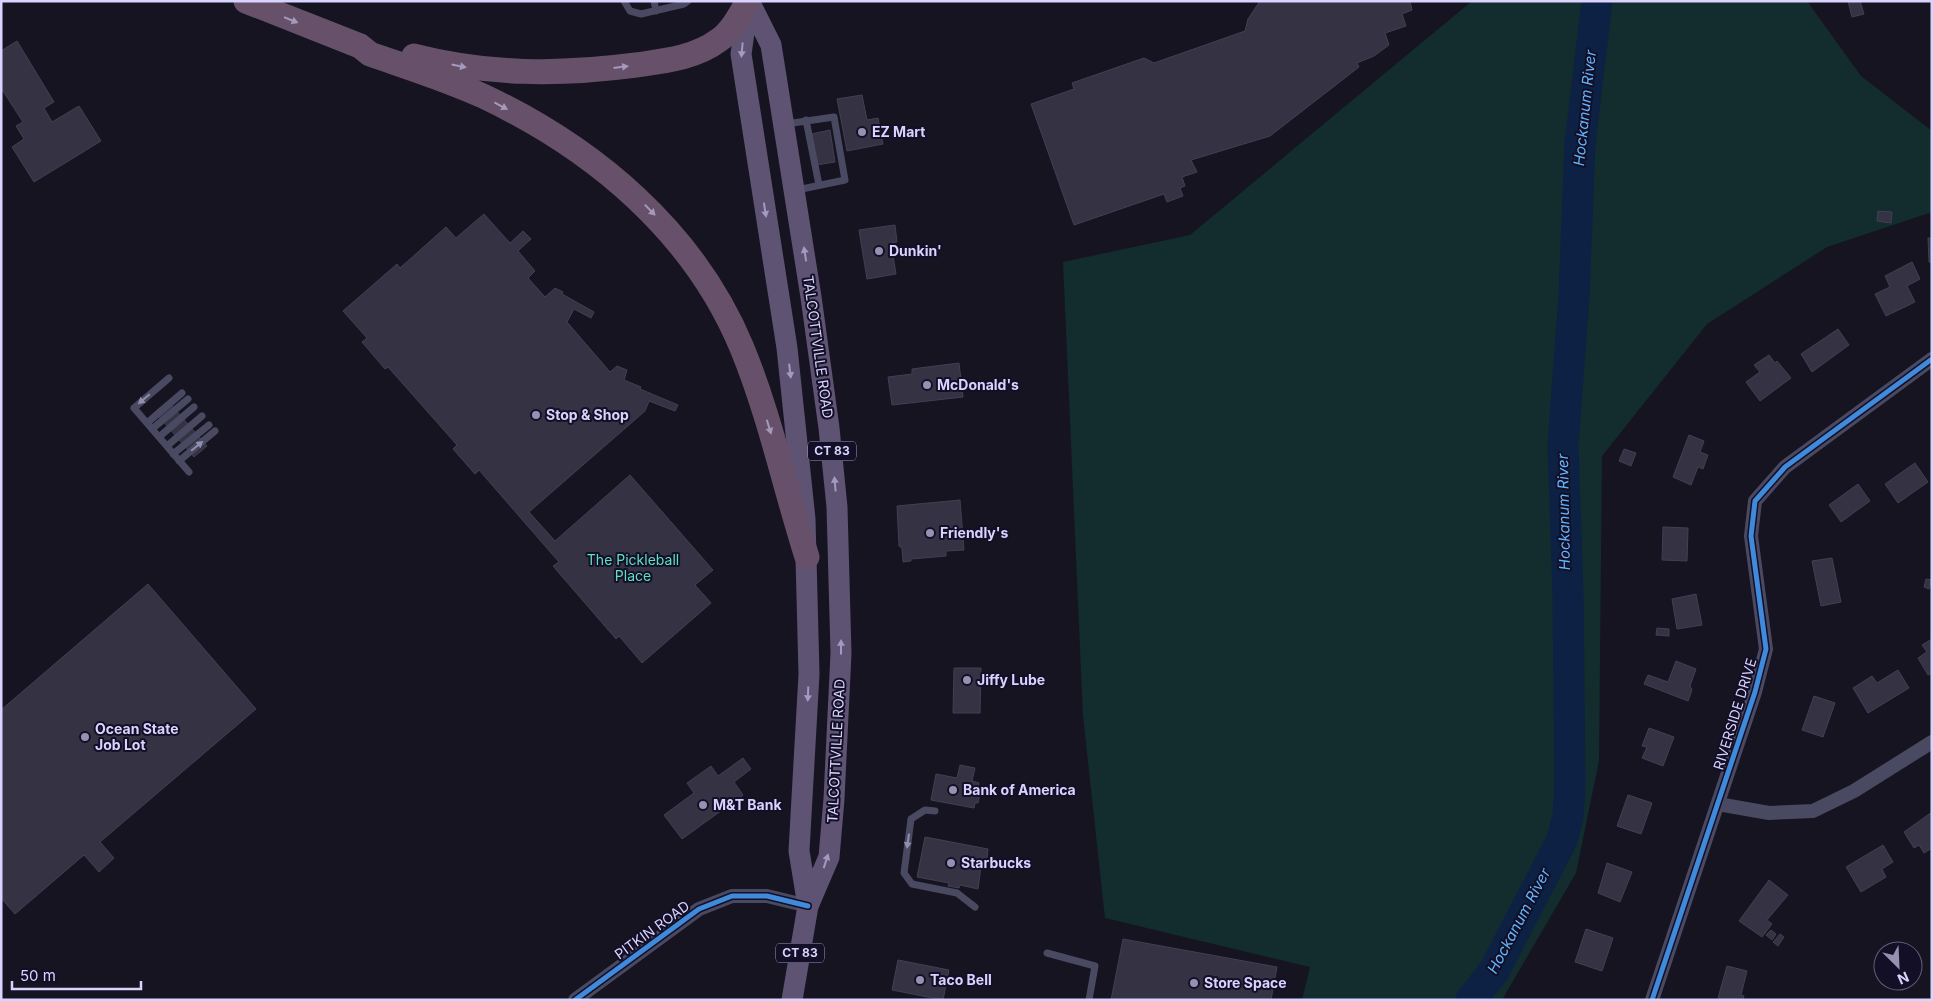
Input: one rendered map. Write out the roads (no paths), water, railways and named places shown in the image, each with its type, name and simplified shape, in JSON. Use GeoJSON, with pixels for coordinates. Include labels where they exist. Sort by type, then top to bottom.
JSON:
{"type":"FeatureCollection","features":[{"type":"Feature","properties":{"kind":"highway"},"geometry":{"type":"LineString","coordinates":[[246,1],[360,46],[370,54],[483,96],[539,127],[614,178],[666,227],[711,286],[743,349],[770,428],[807,558]]}},
{"type":"Feature","properties":{"kind":"highway"},"geometry":{"type":"LineString","coordinates":[[360,46],[372,44],[449,64],[499,71],[561,72],[616,67],[681,57],[706,48],[729,31],[748,1]]}},
{"type":"Feature","properties":{"kind":"main road","name":"TALCOTTVILLE ROAD"},"geometry":{"type":"LineString","coordinates":[[748,1],[741,54],[786,339],[795,410],[807,558],[809,674],[799,851],[808,906]]}},
{"type":"Feature","properties":{"kind":"main road","name":"TALCOTTVILLE ROAD"},"geometry":{"type":"LineString","coordinates":[[748,1],[771,45],[829,428],[837,507],[841,607],[838,752],[829,857],[808,906],[792,1000]]}},
{"type":"Feature","properties":{"kind":"main road"},"geometry":{"type":"LineString","coordinates":[[744,78],[758,77],[777,83]]}},
{"type":"Feature","properties":{"kind":"main road"},"geometry":{"type":"LineString","coordinates":[[795,410],[812,421],[829,428]]}},
{"type":"Feature","properties":{"kind":"street","name":"RIVERSIDE DRIVE"},"geometry":{"type":"LineString","coordinates":[[1652,1000],[1755,692],[1766,648],[1751,536],[1755,501],[1785,467],[1932,359]]}},
{"type":"Feature","properties":{"kind":"street"},"geometry":{"type":"LineString","coordinates":[[1718,804],[1770,813],[1813,811],[1854,791],[1932,742]]}},
{"type":"Feature","properties":{"kind":"street","name":"PITKIN ROAD"},"geometry":{"type":"LineString","coordinates":[[575,1000],[699,909],[732,896],[767,896],[808,906]]}},
{"type":"Feature","properties":{"kind":"lane"},"geometry":{"type":"LineString","coordinates":[[624,1],[630,11],[635,14],[656,11],[684,4],[688,1]]}},
{"type":"Feature","properties":{"kind":"lane"},"geometry":{"type":"LineString","coordinates":[[654,1],[656,11]]}},
{"type":"Feature","properties":{"kind":"lane"},"geometry":{"type":"LineString","coordinates":[[784,124],[834,117],[845,180],[794,190]]}},
{"type":"Feature","properties":{"kind":"lane"},"geometry":{"type":"LineString","coordinates":[[806,120],[819,185]]}},
{"type":"Feature","properties":{"kind":"lane"},"geometry":{"type":"LineString","coordinates":[[170,378],[134,408],[189,472]]}},
{"type":"Feature","properties":{"kind":"lane"},"geometry":{"type":"LineString","coordinates":[[147,423],[182,392]]}},
{"type":"Feature","properties":{"kind":"lane"},"geometry":{"type":"LineString","coordinates":[[152,429],[188,399]]}},
{"type":"Feature","properties":{"kind":"lane"},"geometry":{"type":"LineString","coordinates":[[159,437],[194,407]]}},
{"type":"Feature","properties":{"kind":"lane"},"geometry":{"type":"LineString","coordinates":[[167,446],[202,416]]}},
{"type":"Feature","properties":{"kind":"lane"},"geometry":{"type":"LineString","coordinates":[[173,454],[210,425]]}},
{"type":"Feature","properties":{"kind":"lane"},"geometry":{"type":"LineString","coordinates":[[179,461],[215,431]]}},
{"type":"Feature","properties":{"kind":"lane"},"geometry":{"type":"LineString","coordinates":[[935,811],[926,810],[911,819],[904,873],[912,884],[957,893],[976,907]]}},
{"type":"Feature","properties":{"kind":"lane"},"geometry":{"type":"LineString","coordinates":[[1048,953],[1095,966],[1088,1000]]}},
{"type":"Feature","properties":{"kind":"waterway","name":"Hockanum River"},"geometry":{"type":"LineString","coordinates":[[1471,1000],[1494,971],[1562,840],[1568,817],[1570,786],[1568,594],[1563,445],[1574,296],[1580,144],[1597,1]]}},
{"type":"Feature","properties":{"kind":"place","name":"EZ Mart"},"geometry":{"type":"Point","coordinates":[862,132]}},
{"type":"Feature","properties":{"kind":"place","name":"Dunkin'"},"geometry":{"type":"Point","coordinates":[879,251]}},
{"type":"Feature","properties":{"kind":"place","name":"McDonald's"},"geometry":{"type":"Point","coordinates":[927,385]}},
{"type":"Feature","properties":{"kind":"place","name":"Stop & Shop"},"geometry":{"type":"Point","coordinates":[536,415]}},
{"type":"Feature","properties":{"kind":"place","name":"Friendly's"},"geometry":{"type":"Point","coordinates":[930,533]}},
{"type":"Feature","properties":{"kind":"place","name":"Jiffy Lube"},"geometry":{"type":"Point","coordinates":[967,680]}},
{"type":"Feature","properties":{"kind":"place","name":"Ocean State Job Lot"},"geometry":{"type":"Point","coordinates":[85,737]}},
{"type":"Feature","properties":{"kind":"place","name":"Bank of America"},"geometry":{"type":"Point","coordinates":[953,790]}},
{"type":"Feature","properties":{"kind":"place","name":"M&T Bank"},"geometry":{"type":"Point","coordinates":[703,805]}},
{"type":"Feature","properties":{"kind":"place","name":"Starbucks"},"geometry":{"type":"Point","coordinates":[951,863]}},
{"type":"Feature","properties":{"kind":"place","name":"Taco Bell"},"geometry":{"type":"Point","coordinates":[920,980]}},
{"type":"Feature","properties":{"kind":"place","name":"Store Space"},"geometry":{"type":"Point","coordinates":[1194,983]}},
{"type":"Feature","properties":{"kind":"park label","name":"The Pickleball Place"},"geometry":{"type":"Point","coordinates":[633,568]}}]}
